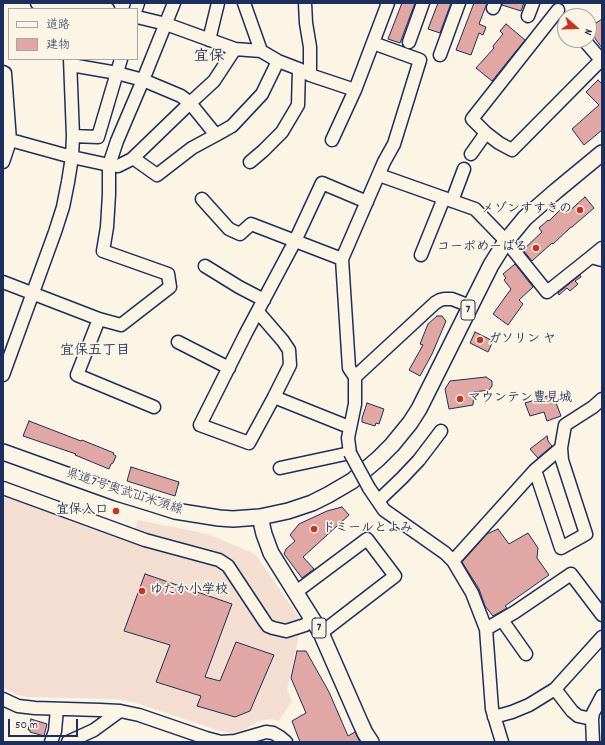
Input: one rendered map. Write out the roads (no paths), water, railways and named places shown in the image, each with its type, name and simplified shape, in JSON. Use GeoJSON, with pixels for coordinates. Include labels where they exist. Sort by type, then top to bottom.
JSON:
{"type":"FeatureCollection","features":[{"type":"Feature","properties":{"kind":"main road","name":"7"},"geometry":{"type":"LineString","coordinates":[[371,742],[355,712],[322,632],[271,553],[260,517],[288,511],[328,496],[352,481],[386,452],[410,423],[419,409],[491,265],[506,241],[525,218],[602,153]]}},
{"type":"Feature","properties":{"kind":"main road","name":"県道7号奥武山米須線"},"geometry":{"type":"LineString","coordinates":[[3,452],[117,493],[175,511],[233,519],[260,517]]}},
{"type":"Feature","properties":{"kind":"street"},"geometry":{"type":"LineString","coordinates":[[37,3],[65,6],[105,6]]}},
{"type":"Feature","properties":{"kind":"street"},"geometry":{"type":"LineString","coordinates":[[3,282],[99,319],[121,325],[170,287],[168,274],[103,251],[107,227],[109,165],[117,141],[174,3]]}},
{"type":"Feature","properties":{"kind":"street"},"geometry":{"type":"LineString","coordinates":[[209,40],[218,3]]}},
{"type":"Feature","properties":{"kind":"street"},"geometry":{"type":"LineString","coordinates":[[244,3],[261,51]]}},
{"type":"Feature","properties":{"kind":"street"},"geometry":{"type":"LineString","coordinates":[[305,3],[306,24],[310,47],[310,75]]}},
{"type":"Feature","properties":{"kind":"street"},"geometry":{"type":"LineString","coordinates":[[332,140],[355,90],[388,3]]}},
{"type":"Feature","properties":{"kind":"street"},"geometry":{"type":"LineString","coordinates":[[409,42],[423,3]]}},
{"type":"Feature","properties":{"kind":"street"},"geometry":{"type":"LineString","coordinates":[[440,55],[460,3]]}},
{"type":"Feature","properties":{"kind":"street"},"geometry":{"type":"LineString","coordinates":[[528,16],[533,3]]}},
{"type":"Feature","properties":{"kind":"street"},"geometry":{"type":"LineString","coordinates":[[557,14],[472,119],[499,144],[512,150],[602,60],[591,48]]}},
{"type":"Feature","properties":{"kind":"street"},"geometry":{"type":"LineString","coordinates":[[138,17],[166,24],[235,49],[261,51],[278,61],[310,75],[355,90]]}},
{"type":"Feature","properties":{"kind":"street"},"geometry":{"type":"LineString","coordinates":[[373,43],[420,60],[394,144],[384,162],[342,259],[349,368],[355,377],[354,404],[348,438],[350,453],[384,510],[445,553],[453,561],[472,593],[486,629],[492,709],[502,742]]}},
{"type":"Feature","properties":{"kind":"street"},"geometry":{"type":"LineString","coordinates":[[7,140],[72,157],[118,166],[133,158],[214,81],[235,49]]}},
{"type":"Feature","properties":{"kind":"street"},"geometry":{"type":"LineString","coordinates":[[73,136],[98,137],[121,60]]}},
{"type":"Feature","properties":{"kind":"street"},"geometry":{"type":"LineString","coordinates":[[133,158],[157,175],[192,148],[232,126],[262,94],[278,61]]}},
{"type":"Feature","properties":{"kind":"street"},"geometry":{"type":"LineString","coordinates":[[3,375],[63,207],[72,157],[73,136],[70,62],[143,80],[180,96],[190,103],[216,135]]}},
{"type":"Feature","properties":{"kind":"street"},"geometry":{"type":"LineString","coordinates":[[250,162],[282,132],[298,105],[298,69]]}},
{"type":"Feature","properties":{"kind":"street"},"geometry":{"type":"LineString","coordinates":[[3,72],[5,73],[7,140],[3,162]]}},
{"type":"Feature","properties":{"kind":"street"},"geometry":{"type":"LineString","coordinates":[[471,154],[486,133]]}},
{"type":"Feature","properties":{"kind":"street"},"geometry":{"type":"LineString","coordinates":[[421,254],[464,169]]}},
{"type":"Feature","properties":{"kind":"street"},"geometry":{"type":"LineString","coordinates":[[379,175],[475,209],[506,241],[548,292],[596,259],[602,248]]}},
{"type":"Feature","properties":{"kind":"street"},"geometry":{"type":"LineString","coordinates":[[258,312],[289,350],[290,365],[249,443],[200,425],[322,183],[367,202]]}},
{"type":"Feature","properties":{"kind":"street"},"geometry":{"type":"LineString","coordinates":[[202,199],[229,229],[234,232],[240,234],[251,224],[342,259]]}},
{"type":"Feature","properties":{"kind":"street"},"geometry":{"type":"LineString","coordinates":[[205,266],[239,287],[264,300]]}},
{"type":"Feature","properties":{"kind":"street"},"geometry":{"type":"LineString","coordinates":[[355,377],[435,303],[444,299],[452,299],[470,306]]}},
{"type":"Feature","properties":{"kind":"street"},"geometry":{"type":"LineString","coordinates":[[99,319],[77,375],[154,407]]}},
{"type":"Feature","properties":{"kind":"street"},"geometry":{"type":"LineString","coordinates":[[178,342],[229,368]]}},
{"type":"Feature","properties":{"kind":"street"},"geometry":{"type":"LineString","coordinates":[[274,398],[349,427]]}},
{"type":"Feature","properties":{"kind":"street"},"geometry":{"type":"LineString","coordinates":[[535,470],[561,548],[586,534],[562,460],[561,448],[565,425],[593,407],[602,399]]}},
{"type":"Feature","properties":{"kind":"street"},"geometry":{"type":"LineString","coordinates":[[378,501],[419,460],[441,431]]}},
{"type":"Feature","properties":{"kind":"street"},"geometry":{"type":"LineString","coordinates":[[453,561],[535,470],[561,448]]}},
{"type":"Feature","properties":{"kind":"street"},"geometry":{"type":"LineString","coordinates":[[280,468],[350,453]]}},
{"type":"Feature","properties":{"kind":"street"},"geometry":{"type":"LineString","coordinates":[[3,488],[145,540],[219,560],[228,566],[265,622],[272,628],[282,631],[290,630],[305,625],[313,618]]}},
{"type":"Feature","properties":{"kind":"street"},"geometry":{"type":"LineString","coordinates":[[296,592],[366,539],[395,576],[322,632]]}},
{"type":"Feature","properties":{"kind":"street"},"geometry":{"type":"LineString","coordinates":[[486,629],[515,612],[570,574],[602,615]]}},
{"type":"Feature","properties":{"kind":"street"},"geometry":{"type":"LineString","coordinates":[[502,620],[526,654]]}},
{"type":"Feature","properties":{"kind":"street"},"geometry":{"type":"LineString","coordinates":[[494,717],[512,712],[555,689],[602,637]]}},
{"type":"Feature","properties":{"kind":"street"},"geometry":{"type":"LineString","coordinates":[[555,689],[572,711],[578,716],[592,719]]}},
{"type":"Feature","properties":{"kind":"street"},"geometry":{"type":"LineString","coordinates":[[593,742],[593,713],[602,696]]}},
{"type":"Feature","properties":{"kind":"street"},"geometry":{"type":"LineString","coordinates":[[3,699],[18,706],[26,707],[120,711],[220,742],[235,741],[266,732],[273,733],[286,742]]}},
{"type":"Feature","properties":{"kind":"street"},"geometry":{"type":"LineString","coordinates":[[52,742],[55,731],[57,709]]}},
{"type":"Feature","properties":{"kind":"street"},"geometry":{"type":"LineString","coordinates":[[68,742],[94,730],[120,711]]}},
{"type":"Feature","properties":{"kind":"place","name":"メゾンすすきの"},"geometry":{"type":"Point","coordinates":[580,210]}},
{"type":"Feature","properties":{"kind":"place","name":"コーポめーばる"},"geometry":{"type":"Point","coordinates":[536,248]}},
{"type":"Feature","properties":{"kind":"place","name":"ガソリン ヤ"},"geometry":{"type":"Point","coordinates":[480,340]}},
{"type":"Feature","properties":{"kind":"place","name":"マウンテン豊見城"},"geometry":{"type":"Point","coordinates":[460,399]}},
{"type":"Feature","properties":{"kind":"place","name":"宜保入口"},"geometry":{"type":"Point","coordinates":[116,511]}},
{"type":"Feature","properties":{"kind":"place","name":"ドミールとよみ"},"geometry":{"type":"Point","coordinates":[314,529]}},
{"type":"Feature","properties":{"kind":"place","name":"ゆたか小学校"},"geometry":{"type":"Point","coordinates":[142,591]}},
{"type":"Feature","properties":{"kind":"district","name":"宜保"},"geometry":{"type":"Point","coordinates":[209,58]}},
{"type":"Feature","properties":{"kind":"district","name":"宜保五丁目"},"geometry":{"type":"Point","coordinates":[95,352]}}]}
